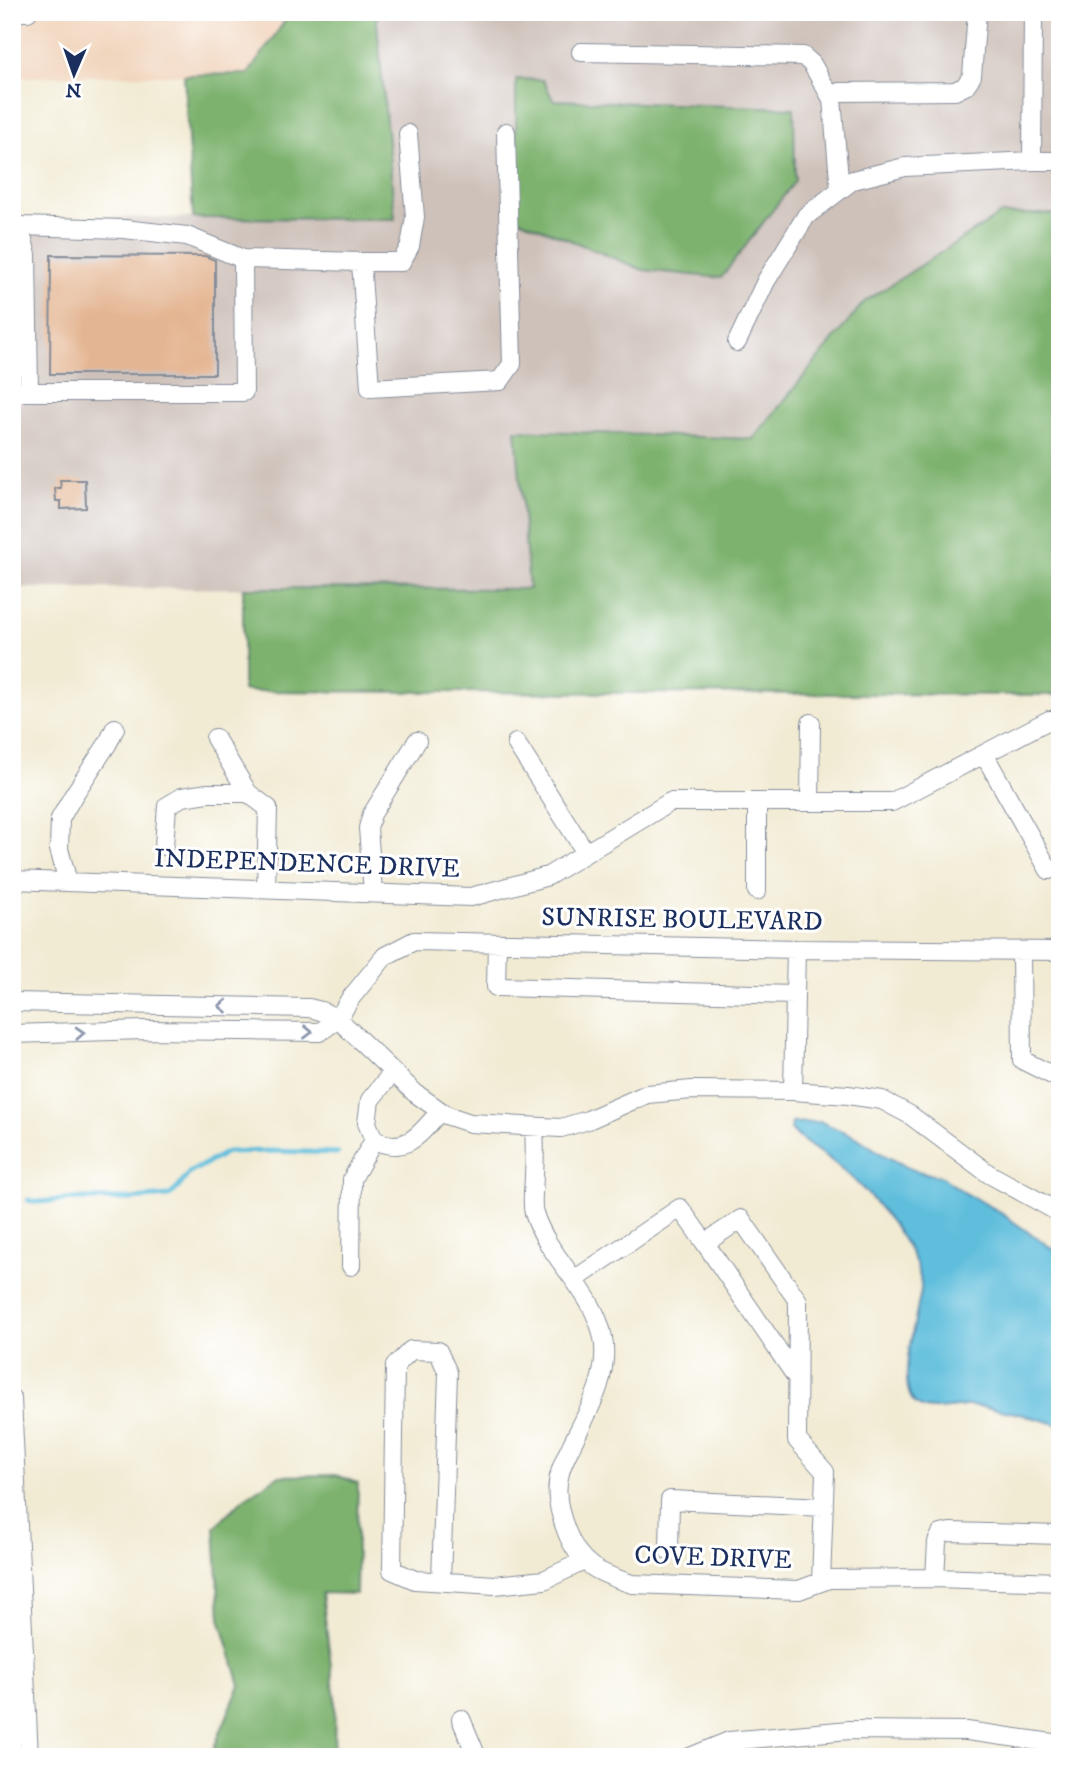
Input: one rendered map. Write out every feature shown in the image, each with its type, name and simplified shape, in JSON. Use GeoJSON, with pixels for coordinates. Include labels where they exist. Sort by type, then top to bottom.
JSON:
{"type":"FeatureCollection","features":[{"type":"Feature","properties":{"kind":"street"},"geometry":{"type":"LineString","coordinates":[[12,12],[28,12]]}},
{"type":"Feature","properties":{"kind":"street"},"geometry":{"type":"LineString","coordinates":[[832,99],[839,92],[955,91],[965,86],[972,76],[977,12]]}},
{"type":"Feature","properties":{"kind":"street"},"geometry":{"type":"LineString","coordinates":[[1032,161],[1033,12]]}},
{"type":"Feature","properties":{"kind":"street"},"geometry":{"type":"LineString","coordinates":[[581,52],[803,56],[812,64],[832,99],[840,190]]}},
{"type":"Feature","properties":{"kind":"street"},"geometry":{"type":"LineString","coordinates":[[361,262],[370,388],[500,381],[512,364],[506,132]]}},
{"type":"Feature","properties":{"kind":"street"},"geometry":{"type":"LineString","coordinates":[[243,259],[244,392],[20,392],[27,255],[16,226],[124,229],[187,236],[243,259],[401,262],[410,246],[415,217],[408,134]]}},
{"type":"Feature","properties":{"kind":"street"},"geometry":{"type":"LineString","coordinates":[[737,342],[766,281],[806,216],[853,180],[905,167],[1060,161]]}},
{"type":"Feature","properties":{"kind":"street","name":"INDEPENDENCE DRIVE"},"geometry":{"type":"LineString","coordinates":[[12,880],[471,897],[548,876],[670,802],[892,802],[1049,720],[1060,720]]}},
{"type":"Feature","properties":{"kind":"street"},"geometry":{"type":"LineString","coordinates":[[810,802],[811,723]]}},
{"type":"Feature","properties":{"kind":"street"},"geometry":{"type":"LineString","coordinates":[[68,881],[60,849],[61,819],[115,728]]}},
{"type":"Feature","properties":{"kind":"street"},"geometry":{"type":"LineString","coordinates":[[215,738],[248,793],[268,808],[266,889]]}},
{"type":"Feature","properties":{"kind":"street"},"geometry":{"type":"LineString","coordinates":[[373,892],[368,828],[372,814],[417,741]]}},
{"type":"Feature","properties":{"kind":"street"},"geometry":{"type":"LineString","coordinates":[[516,743],[586,853]]}},
{"type":"Feature","properties":{"kind":"street"},"geometry":{"type":"LineString","coordinates":[[984,754],[1049,870]]}},
{"type":"Feature","properties":{"kind":"street"},"geometry":{"type":"LineString","coordinates":[[164,846],[167,806],[182,797],[208,793],[248,793]]}},
{"type":"Feature","properties":{"kind":"street"},"geometry":{"type":"LineString","coordinates":[[757,891],[758,802]]}},
{"type":"Feature","properties":{"kind":"street","name":"SUNRISE BOULEVARD"},"geometry":{"type":"LineString","coordinates":[[338,1019],[350,999],[385,956],[414,941],[1060,951]]}},
{"type":"Feature","properties":{"kind":"street"},"geometry":{"type":"LineString","coordinates":[[497,943],[496,987],[795,995]]}},
{"type":"Feature","properties":{"kind":"street"},"geometry":{"type":"LineString","coordinates":[[793,1091],[796,949]]}},
{"type":"Feature","properties":{"kind":"street"},"geometry":{"type":"LineString","coordinates":[[1021,951],[1022,1060],[1060,1079]]}},
{"type":"Feature","properties":{"kind":"street"},"geometry":{"type":"LineString","coordinates":[[12,1002],[309,1007],[338,1019],[415,1093],[446,1115],[470,1123],[561,1128],[588,1120],[647,1094],[692,1090],[793,1091],[882,1100],[911,1115],[989,1174],[1060,1213]]}},
{"type":"Feature","properties":{"kind":"street"},"geometry":{"type":"LineString","coordinates":[[12,1034],[145,1030],[320,1032],[338,1019]]}},
{"type":"Feature","properties":{"kind":"street"},"geometry":{"type":"LineString","coordinates":[[393,1072],[370,1100],[367,1123],[374,1140],[384,1145],[402,1145],[416,1138],[440,1111]]}},
{"type":"Feature","properties":{"kind":"street","name":"COVE DRIVE"},"geometry":{"type":"LineString","coordinates":[[534,1128],[533,1210],[554,1253],[582,1291],[603,1338],[603,1367],[595,1396],[565,1458],[559,1473],[557,1491],[558,1507],[567,1534],[573,1548],[584,1561],[607,1576],[632,1584],[799,1590],[829,1578],[1060,1582]]}},
{"type":"Feature","properties":{"kind":"street"},"geometry":{"type":"LineString","coordinates":[[351,1265],[352,1179],[374,1140]]}},
{"type":"Feature","properties":{"kind":"street"},"geometry":{"type":"LineString","coordinates":[[574,1280],[680,1208],[797,1378]]}},
{"type":"Feature","properties":{"kind":"street"},"geometry":{"type":"LineString","coordinates":[[705,1243],[741,1219],[798,1301],[797,1440],[825,1472],[821,1581]]}},
{"type":"Feature","properties":{"kind":"street"},"geometry":{"type":"LineString","coordinates":[[441,1581],[448,1373],[438,1351],[411,1350],[395,1366],[392,1570],[415,1580],[495,1585],[544,1580],[584,1561]]}},
{"type":"Feature","properties":{"kind":"street"},"geometry":{"type":"LineString","coordinates":[[12,1399],[17,1617],[29,1757]]}},
{"type":"Feature","properties":{"kind":"street"},"geometry":{"type":"LineString","coordinates":[[669,1551],[670,1500],[824,1507]]}},
{"type":"Feature","properties":{"kind":"street"},"geometry":{"type":"LineString","coordinates":[[935,1578],[940,1534],[1060,1535]]}},
{"type":"Feature","properties":{"kind":"street"},"geometry":{"type":"LineString","coordinates":[[461,1719],[477,1757]]}},
{"type":"Feature","properties":{"kind":"street"},"geometry":{"type":"LineString","coordinates":[[690,1757],[729,1741],[849,1730],[967,1731],[1060,1745]]}},
{"type":"Feature","properties":{"kind":"shaded area"},"geometry":{"type":"Polygon","coordinates":[[[12,12],[291,12],[248,74],[12,77],[12,12]]]}},
{"type":"Feature","properties":{"kind":"shaded area"},"geometry":{"type":"Polygon","coordinates":[[[376,12],[1060,12],[1060,214],[1001,214],[864,302],[753,439],[517,430],[529,589],[12,588],[12,217],[395,219],[376,12]]]}},
{"type":"Feature","properties":{"kind":"green space"},"geometry":{"type":"Polygon","coordinates":[[[291,12],[376,12],[395,219],[193,218],[184,75],[248,74],[291,12]]]}},
{"type":"Feature","properties":{"kind":"green space"},"geometry":{"type":"Polygon","coordinates":[[[516,79],[543,80],[553,100],[794,108],[795,181],[721,278],[643,270],[516,218],[516,79]]]}},
{"type":"Feature","properties":{"kind":"green space"},"geometry":{"type":"Polygon","coordinates":[[[1001,214],[1060,214],[1060,695],[243,691],[243,588],[529,589],[516,430],[753,439],[864,302],[1001,214]]]}},
{"type":"Feature","properties":{"kind":"green space"},"geometry":{"type":"Polygon","coordinates":[[[335,1475],[358,1483],[356,1594],[322,1593],[335,1698],[334,1757],[210,1757],[240,1685],[220,1618],[215,1527],[243,1499],[278,1476],[335,1475]]]}},
{"type":"Feature","properties":{"kind":"water"},"geometry":{"type":"Polygon","coordinates":[[[821,1122],[856,1137],[913,1170],[942,1177],[995,1209],[1060,1254],[1060,1425],[988,1408],[966,1406],[932,1409],[915,1403],[907,1384],[907,1371],[921,1289],[918,1269],[901,1236],[876,1203],[849,1175],[791,1129],[792,1123],[821,1122]]]}},
{"type":"Feature","properties":{"kind":"building"},"geometry":{"type":"Polygon","coordinates":[[[51,255],[205,256],[215,260],[215,374],[50,374],[51,255]]]}},
{"type":"Feature","properties":{"kind":"building"},"geometry":{"type":"Polygon","coordinates":[[[60,480],[85,480],[86,508],[61,509],[61,501],[56,501],[55,488],[61,488],[60,480]]]}},
{"type":"Feature","properties":{"kind":"waterway"},"geometry":{"type":"LineString","coordinates":[[28,1200],[37,1202],[169,1196],[189,1173],[227,1152],[338,1153]]}}]}
